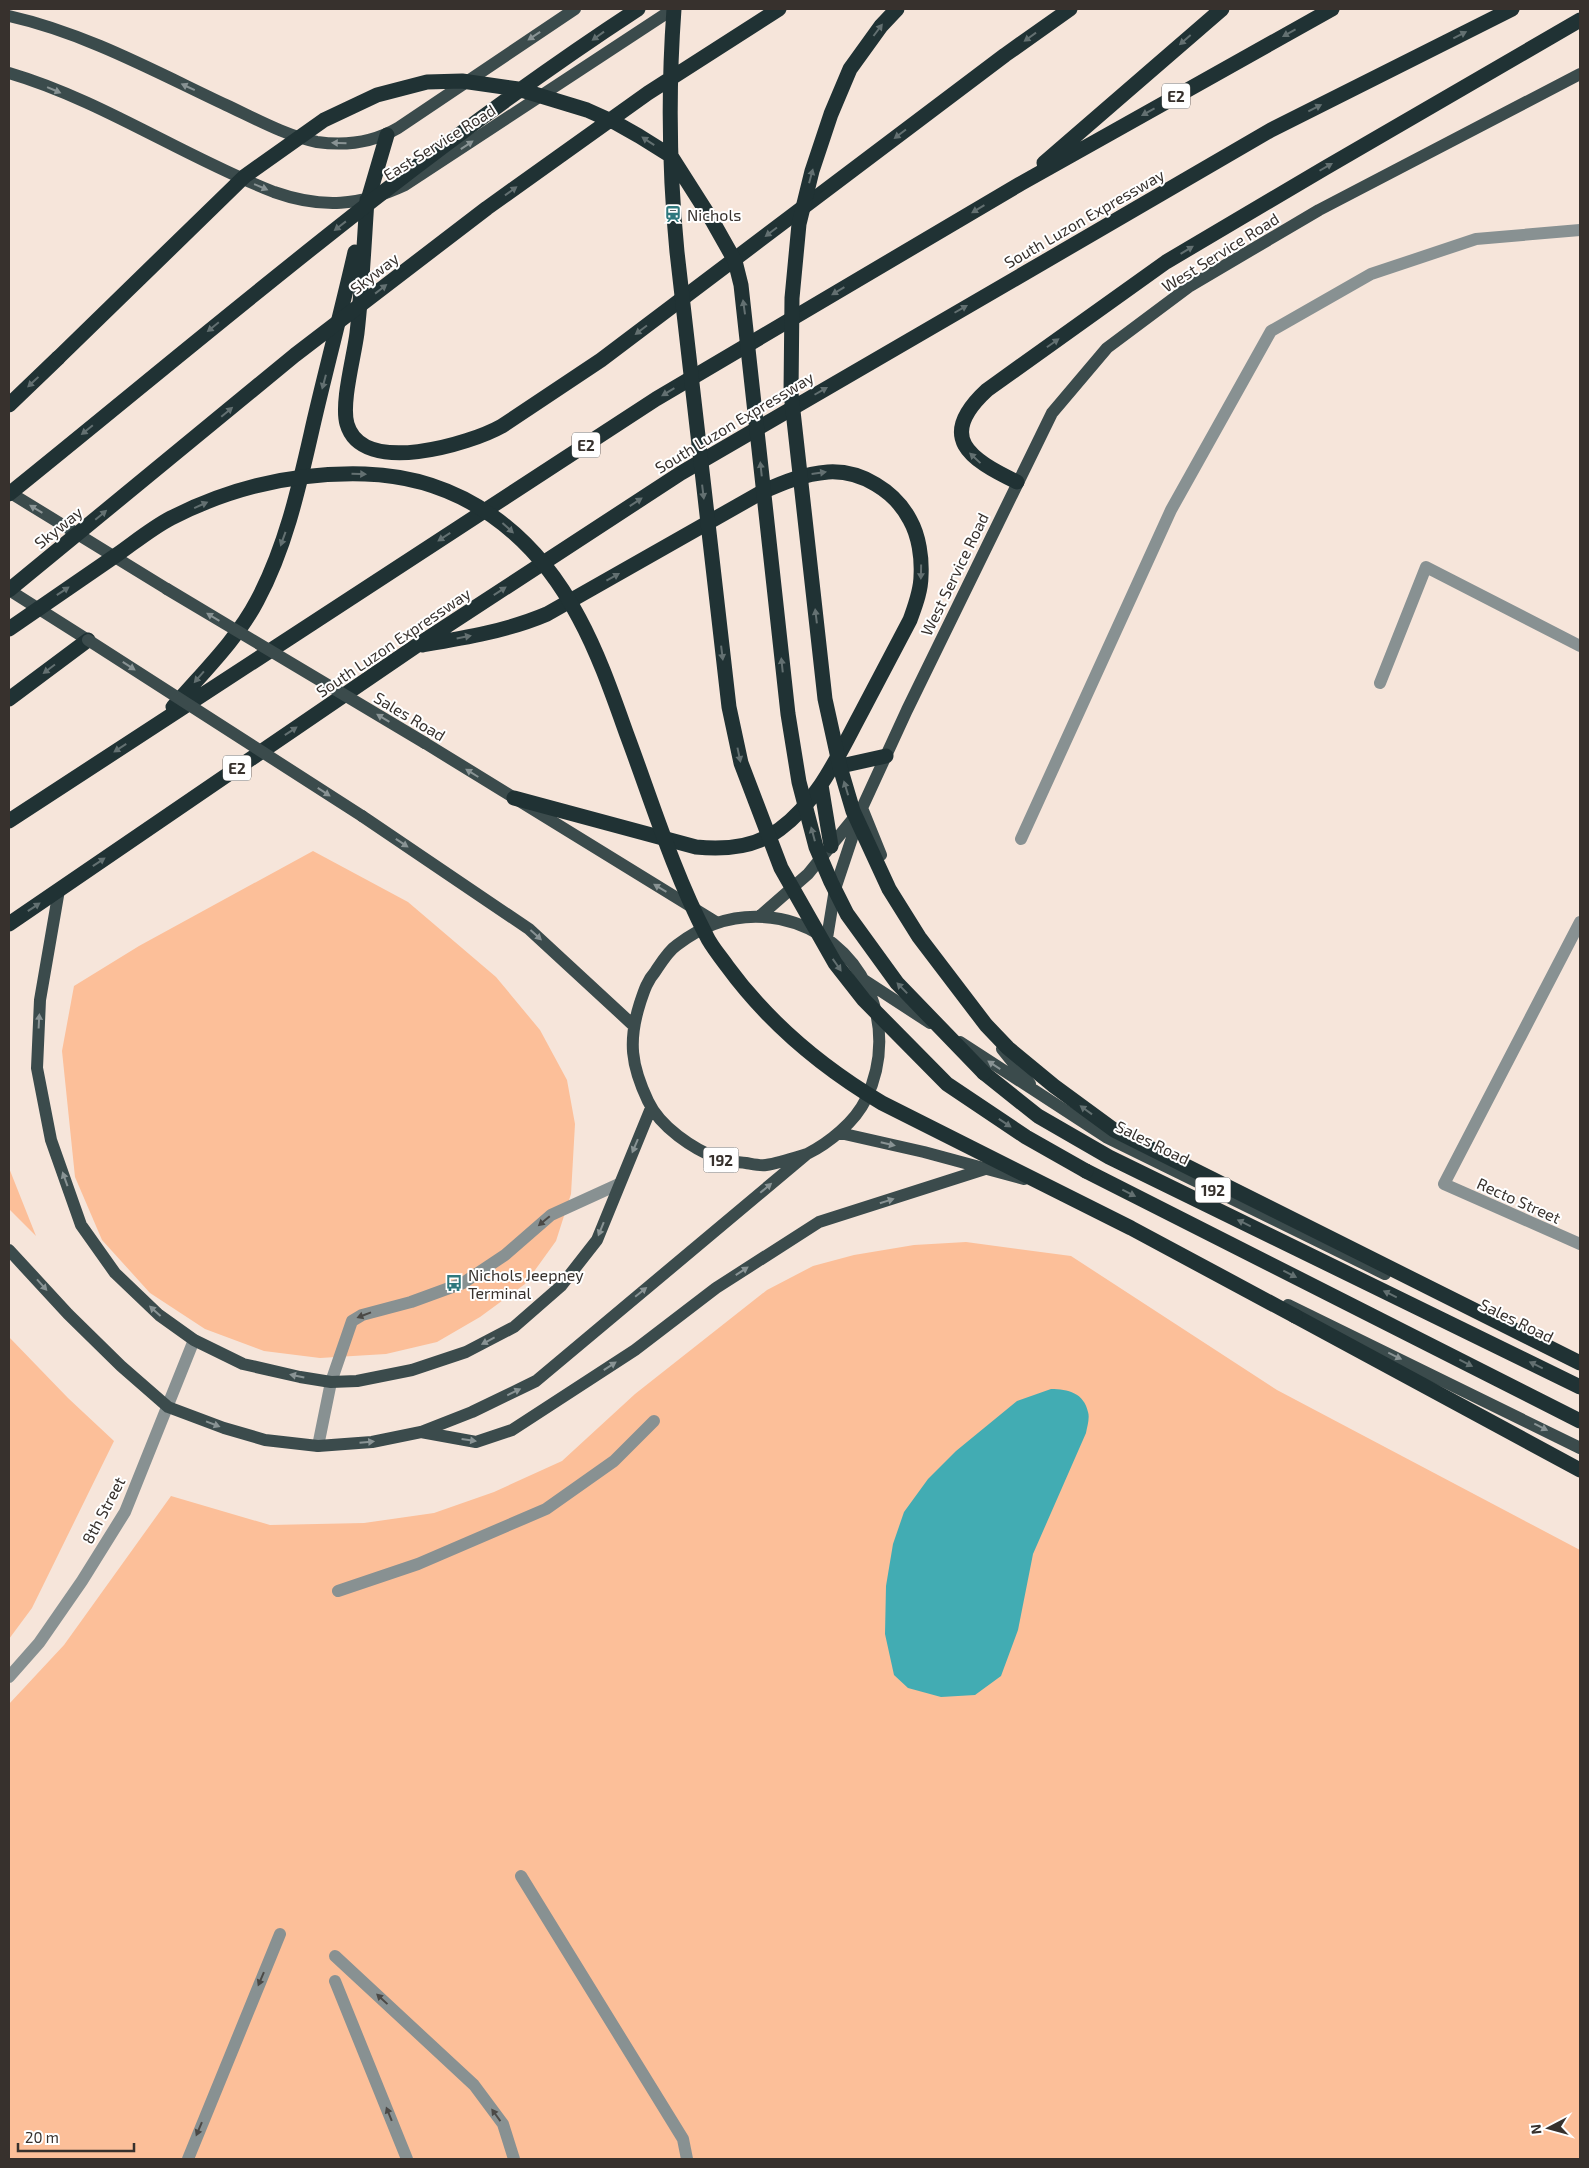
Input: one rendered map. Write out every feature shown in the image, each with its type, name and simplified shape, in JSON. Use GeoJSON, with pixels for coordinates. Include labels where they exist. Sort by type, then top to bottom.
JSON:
{"type":"FeatureCollection","features":[{"type":"Feature","properties":{"kind":"highway"},"geometry":{"type":"LineString","coordinates":[[9,493],[252,295],[425,160],[638,9]]}},
{"type":"Feature","properties":{"kind":"highway"},"geometry":{"type":"LineString","coordinates":[[674,9],[669,86],[671,192],[695,427],[729,707],[741,763],[781,868],[835,963],[864,1000],[947,1084],[1026,1137],[1086,1171],[1580,1421]]}},
{"type":"Feature","properties":{"kind":"highway","name":"Skyway"},"geometry":{"type":"LineString","coordinates":[[9,590],[295,355],[487,208],[648,93],[779,9]]}},
{"type":"Feature","properties":{"kind":"highway"},"geometry":{"type":"LineString","coordinates":[[897,9],[881,26],[850,70],[831,114],[812,171],[799,224],[792,298],[791,365],[791,393],[799,479],[826,699],[840,767],[853,811],[889,890],[919,937],[992,1031],[1029,1066],[1114,1130],[1580,1363]]}},
{"type":"Feature","properties":{"kind":"highway"},"geometry":{"type":"LineString","coordinates":[[367,200],[357,332],[346,407],[347,425],[356,439],[375,450],[386,452],[422,452],[462,444],[488,434],[502,426],[601,360],[1006,55],[1070,9]]}},
{"type":"Feature","properties":{"kind":"highway","name":"E2"},"geometry":{"type":"LineString","coordinates":[[1020,184],[1222,9]]}},
{"type":"Feature","properties":{"kind":"highway","name":"E2"},"geometry":{"type":"LineString","coordinates":[[9,821],[656,399],[1020,184],[1332,9]]}},
{"type":"Feature","properties":{"kind":"highway","name":"South Luzon Expressway"},"geometry":{"type":"LineString","coordinates":[[9,924],[416,646],[681,473],[1271,130],[1512,9]]}},
{"type":"Feature","properties":{"kind":"highway"},"geometry":{"type":"LineString","coordinates":[[1017,482],[980,463],[972,456],[963,441],[962,424],[964,416],[972,404],[987,390],[1166,262],[1580,20]]}},
{"type":"Feature","properties":{"kind":"highway"},"geometry":{"type":"LineString","coordinates":[[9,405],[245,176],[324,120],[377,95],[427,82],[462,81],[486,83],[552,98],[616,122],[671,156],[735,260],[744,310],[788,714],[799,782],[816,847],[830,882],[847,914],[897,983],[984,1074],[1038,1116],[1109,1157],[1580,1387]]}},
{"type":"Feature","properties":{"kind":"highway"},"geometry":{"type":"LineString","coordinates":[[161,721],[232,639],[247,618],[258,600],[281,546],[302,479],[367,200],[386,135]]}},
{"type":"Feature","properties":{"kind":"highway"},"geometry":{"type":"LineString","coordinates":[[416,646],[525,624],[547,614],[762,492],[787,480],[829,472],[857,476],[882,489],[897,502],[910,520],[921,558],[921,577],[917,599],[910,620],[832,768],[806,806],[778,830],[754,842],[738,847],[714,849],[672,842],[514,798]]}},
{"type":"Feature","properties":{"kind":"highway"},"geometry":{"type":"LineString","coordinates":[[9,628],[169,519],[216,498],[260,484],[319,474],[391,475],[414,480],[460,496],[485,510],[520,538],[535,553],[565,594],[580,619],[605,676],[677,871],[707,938],[763,1010],[798,1043],[856,1088],[882,1103],[1131,1228],[1580,1470]]}},
{"type":"Feature","properties":{"kind":"highway"},"geometry":{"type":"LineString","coordinates":[[9,699],[88,640]]}},
{"type":"Feature","properties":{"kind":"highway"},"geometry":{"type":"LineString","coordinates":[[832,768],[886,756]]}},
{"type":"Feature","properties":{"kind":"highway"},"geometry":{"type":"LineString","coordinates":[[821,785],[831,846]]}},
{"type":"Feature","properties":{"kind":"main road","name":"East Service Road"},"geometry":{"type":"LineString","coordinates":[[9,16],[46,26],[83,40],[248,115],[302,137],[316,141],[345,143],[360,142],[386,135],[575,9]]}},
{"type":"Feature","properties":{"kind":"main road","name":"East Service Road"},"geometry":{"type":"LineString","coordinates":[[9,73],[28,78],[76,99],[274,192],[315,202],[345,203],[367,200],[405,185],[674,9]]}},
{"type":"Feature","properties":{"kind":"main road","name":"West Service Road"},"geometry":{"type":"LineString","coordinates":[[827,938],[835,889],[862,808],[886,756],[1052,413],[1107,348],[1190,286],[1319,210],[1580,74]]}},
{"type":"Feature","properties":{"kind":"main road","name":"Sales Road"},"geometry":{"type":"LineString","coordinates":[[9,493],[425,743],[716,922]]}},
{"type":"Feature","properties":{"kind":"main road"},"geometry":{"type":"LineString","coordinates":[[9,590],[362,816],[529,928],[633,1025]]}},
{"type":"Feature","properties":{"kind":"main road"},"geometry":{"type":"LineString","coordinates":[[862,808],[902,910],[964,999],[1036,1092]]}},
{"type":"Feature","properties":{"kind":"main road","name":"West Service Road"},"geometry":{"type":"LineString","coordinates":[[760,916],[808,874],[862,808]]}},
{"type":"Feature","properties":{"kind":"main road"},"geometry":{"type":"LineString","coordinates":[[59,890],[40,1000],[37,1068],[50,1140],[82,1225],[115,1273],[159,1315],[194,1340],[244,1364],[331,1382],[357,1381],[412,1370],[466,1352],[514,1327],[561,1286],[596,1240],[651,1108]]}},
{"type":"Feature","properties":{"kind":"main road","name":"192"},"geometry":{"type":"LineString","coordinates":[[760,916],[795,923],[827,938],[848,957],[864,980],[878,1019],[879,1061],[866,1100],[840,1133],[823,1146],[807,1154],[764,1165],[721,1160],[682,1140],[651,1108],[639,1082],[632,1054],[633,1025],[647,981],[676,945],[716,922],[760,916]]}},
{"type":"Feature","properties":{"kind":"main road","name":"Sales Road"},"geometry":{"type":"LineString","coordinates":[[864,980],[1106,1137],[1580,1369]]}},
{"type":"Feature","properties":{"kind":"main road"},"geometry":{"type":"LineString","coordinates":[[840,1133],[924,1152],[1035,1182],[1580,1448]]}},
{"type":"Feature","properties":{"kind":"main road"},"geometry":{"type":"LineString","coordinates":[[9,1250],[68,1314],[114,1360],[168,1407],[224,1428],[265,1440],[318,1446],[372,1442],[421,1432],[472,1412],[536,1381],[807,1154]]}},
{"type":"Feature","properties":{"kind":"main road"},"geometry":{"type":"LineString","coordinates":[[421,1432],[476,1442],[512,1430],[635,1350],[716,1288],[819,1222],[985,1169]]}},
{"type":"Feature","properties":{"kind":"street"},"geometry":{"type":"LineString","coordinates":[[1021,839],[1171,510],[1271,331],[1371,274],[1476,239],[1580,230]]}},
{"type":"Feature","properties":{"kind":"street"},"geometry":{"type":"LineString","coordinates":[[1380,683],[1426,566],[1580,646]]}},
{"type":"Feature","properties":{"kind":"street","name":"Recto Street"},"geometry":{"type":"LineString","coordinates":[[1580,922],[1444,1184],[1580,1244]]}},
{"type":"Feature","properties":{"kind":"street"},"geometry":{"type":"LineString","coordinates":[[318,1446],[331,1382],[352,1321],[362,1315],[411,1302],[463,1283],[505,1255],[551,1215],[619,1184]]}},
{"type":"Feature","properties":{"kind":"street","name":"8th Street"},"geometry":{"type":"LineString","coordinates":[[9,1678],[39,1643],[82,1581],[125,1512],[194,1340]]}},
{"type":"Feature","properties":{"kind":"street"},"geometry":{"type":"LineString","coordinates":[[338,1590],[418,1564],[546,1510],[614,1461],[654,1421]]}},
{"type":"Feature","properties":{"kind":"street"},"geometry":{"type":"LineString","coordinates":[[521,1876],[683,2139],[687,2159]]}},
{"type":"Feature","properties":{"kind":"street"},"geometry":{"type":"LineString","coordinates":[[188,2159],[280,1934]]}},
{"type":"Feature","properties":{"kind":"street"},"geometry":{"type":"LineString","coordinates":[[336,1956],[474,2085],[503,2124],[514,2159]]}},
{"type":"Feature","properties":{"kind":"street"},"geometry":{"type":"LineString","coordinates":[[335,1981],[407,2159]]}},
{"type":"Feature","properties":{"kind":"shaded area"},"geometry":{"type":"Polygon","coordinates":[[[313,851],[408,902],[496,977],[540,1030],[567,1080],[575,1124],[571,1194],[556,1241],[525,1284],[480,1317],[437,1342],[386,1354],[320,1358],[264,1351],[205,1329],[150,1293],[102,1240],[75,1177],[62,1051],[74,986],[139,946],[313,851]]]}},
{"type":"Feature","properties":{"kind":"shaded area"},"geometry":{"type":"Polygon","coordinates":[[[9,1168],[36,1236],[9,1209],[9,1168]]]}},
{"type":"Feature","properties":{"kind":"shaded area"},"geometry":{"type":"Polygon","coordinates":[[[966,1242],[1071,1256],[1277,1390],[1580,1550],[1580,2159],[9,2159],[9,1704],[64,1645],[171,1496],[270,1525],[364,1523],[434,1513],[494,1492],[562,1461],[635,1394],[767,1290],[813,1266],[854,1255],[914,1245],[966,1242]]]}},
{"type":"Feature","properties":{"kind":"shaded area"},"geometry":{"type":"Polygon","coordinates":[[[9,1337],[68,1398],[114,1441],[32,1608],[9,1639],[9,1337]]]}},
{"type":"Feature","properties":{"kind":"water"},"geometry":{"type":"Polygon","coordinates":[[[1051,1389],[1069,1391],[1079,1396],[1083,1400],[1089,1414],[1088,1422],[1086,1433],[1033,1554],[1018,1630],[1001,1676],[975,1695],[941,1697],[908,1688],[894,1675],[885,1634],[886,1586],[893,1544],[904,1512],[928,1479],[956,1451],[1017,1401],[1051,1389]]]}},
{"type":"Feature","properties":{"kind":"place","name":"Nichols"},"geometry":{"type":"Point","coordinates":[673,214]}},
{"type":"Feature","properties":{"kind":"place","name":"Nichols Jeepney Terminal"},"geometry":{"type":"Point","coordinates":[454,1283]}}]}
